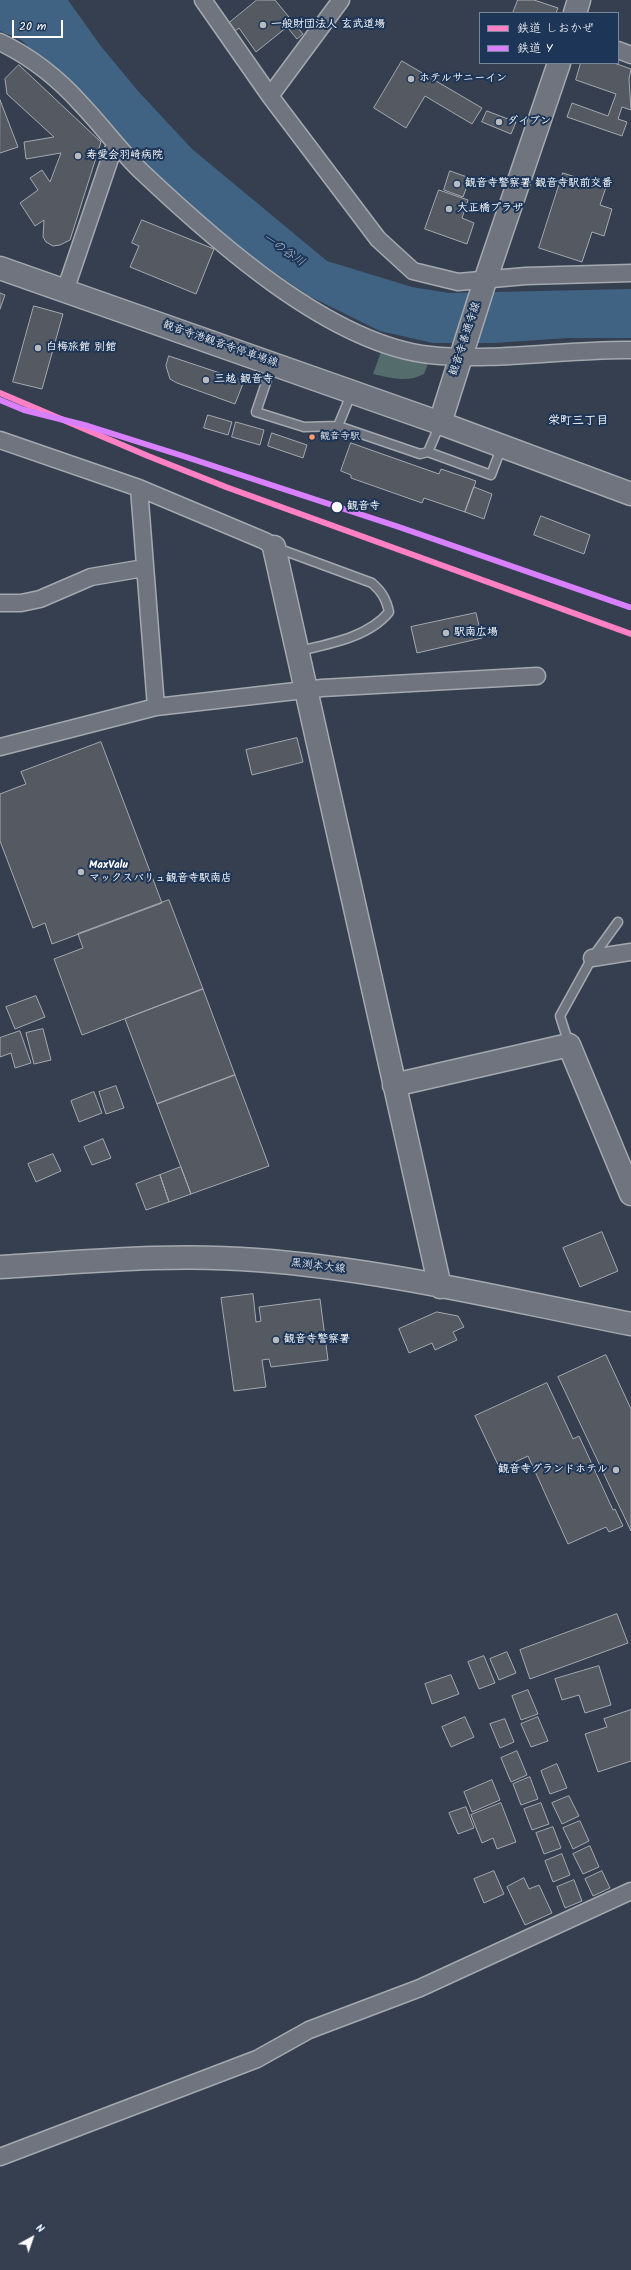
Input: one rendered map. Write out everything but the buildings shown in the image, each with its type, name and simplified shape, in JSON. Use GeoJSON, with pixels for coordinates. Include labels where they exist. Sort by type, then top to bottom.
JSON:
{"type":"FeatureCollection","features":[{"type":"Feature","properties":{"kind":"main road","name":"観音寺善通寺線"},"geometry":{"type":"LineString","coordinates":[[440,423],[485,281],[558,64]]}},
{"type":"Feature","properties":{"kind":"main road","name":"観音寺港観音寺停車場線"},"geometry":{"type":"LineString","coordinates":[[0,268],[440,423]]}},
{"type":"Feature","properties":{"kind":"main road"},"geometry":{"type":"LineString","coordinates":[[440,423],[631,494]]}},
{"type":"Feature","properties":{"kind":"main road"},"geometry":{"type":"LineString","coordinates":[[274,547],[440,1287]]}},
{"type":"Feature","properties":{"kind":"main road"},"geometry":{"type":"LineString","coordinates":[[394,1085],[569,1045],[631,1194]]}},
{"type":"Feature","properties":{"kind":"main road","name":"黒渕本大線"},"geometry":{"type":"LineString","coordinates":[[0,1267],[166,1259],[255,1260],[343,1269],[631,1324]]}},
{"type":"Feature","properties":{"kind":"street"},"geometry":{"type":"LineString","coordinates":[[203,0],[270,96],[378,239],[413,271],[458,282],[485,281],[526,276],[631,273]]}},
{"type":"Feature","properties":{"kind":"street"},"geometry":{"type":"LineString","coordinates":[[270,96],[341,0]]}},
{"type":"Feature","properties":{"kind":"street"},"geometry":{"type":"LineString","coordinates":[[0,42],[21,52],[58,81],[82,105],[115,144],[198,223],[261,274],[299,300],[344,326],[384,345],[429,355],[504,357],[561,352],[631,350]]}},
{"type":"Feature","properties":{"kind":"street"},"geometry":{"type":"LineString","coordinates":[[619,50],[631,55]]}},
{"type":"Feature","properties":{"kind":"street"},"geometry":{"type":"LineString","coordinates":[[65,291],[115,144]]}},
{"type":"Feature","properties":{"kind":"street"},"geometry":{"type":"LineString","coordinates":[[0,440],[139,488],[265,541],[274,547]]}},
{"type":"Feature","properties":{"kind":"street"},"geometry":{"type":"LineString","coordinates":[[139,488],[144,568],[156,707]]}},
{"type":"Feature","properties":{"kind":"street"},"geometry":{"type":"LineString","coordinates":[[0,603],[21,604],[40,599],[91,577],[144,568]]}},
{"type":"Feature","properties":{"kind":"street"},"geometry":{"type":"LineString","coordinates":[[0,747],[156,707],[306,690],[537,676]]}},
{"type":"Feature","properties":{"kind":"street"},"geometry":{"type":"LineString","coordinates":[[592,958],[631,952]]}},
{"type":"Feature","properties":{"kind":"street"},"geometry":{"type":"LineString","coordinates":[[0,2157],[257,2059],[309,2030],[420,1988],[631,1891]]}},
{"type":"Feature","properties":{"kind":"lane"},"geometry":{"type":"LineString","coordinates":[[272,364],[256,412],[304,427],[338,426],[420,454],[428,452],[491,475],[502,446]]}},
{"type":"Feature","properties":{"kind":"lane"},"geometry":{"type":"LineString","coordinates":[[338,426],[352,392]]}},
{"type":"Feature","properties":{"kind":"lane"},"geometry":{"type":"LineString","coordinates":[[428,452],[440,423]]}},
{"type":"Feature","properties":{"kind":"lane"},"geometry":{"type":"LineString","coordinates":[[274,547],[372,582],[383,593],[389,612],[382,620],[363,632],[297,652]]}},
{"type":"Feature","properties":{"kind":"lane"},"geometry":{"type":"LineString","coordinates":[[569,1045],[560,1016],[592,958],[618,922]]}},
{"type":"Feature","properties":{"kind":"green space"},"geometry":{"type":"Polygon","coordinates":[[[382,349],[429,361],[424,374],[418,377],[399,379],[373,374],[382,349]]]}},
{"type":"Feature","properties":{"kind":"water","name":"一の谷川"},"geometry":{"type":"Polygon","coordinates":[[[0,0],[68,0],[100,45],[138,91],[192,149],[327,261],[412,287],[449,293],[631,289],[631,338],[567,338],[494,343],[433,343],[380,331],[309,296],[255,259],[151,173],[87,102],[21,40],[0,31],[0,0]]]}},
{"type":"Feature","properties":{"kind":"rail line","name":"しおかぜ"},"geometry":{"type":"LineString","coordinates":[[0,393],[148,456],[226,487],[631,634]]}},
{"type":"Feature","properties":{"kind":"rail line","name":"Y"},"geometry":{"type":"LineString","coordinates":[[0,400],[24,410],[88,426],[399,527],[629,607]]}},
{"type":"Feature","properties":{"kind":"place","name":"一般財団法人 玄武道場"},"geometry":{"type":"Point","coordinates":[263,25]}},
{"type":"Feature","properties":{"kind":"place","name":"ホテルサニーイン"},"geometry":{"type":"Point","coordinates":[411,79]}},
{"type":"Feature","properties":{"kind":"place","name":"ダイブン"},"geometry":{"type":"Point","coordinates":[499,122]}},
{"type":"Feature","properties":{"kind":"place","name":"寿愛会羽崎病院"},"geometry":{"type":"Point","coordinates":[78,156]}},
{"type":"Feature","properties":{"kind":"place","name":"観音寺警察署 観音寺駅前交番"},"geometry":{"type":"Point","coordinates":[457,184]}},
{"type":"Feature","properties":{"kind":"place","name":"大正橋プラザ"},"geometry":{"type":"Point","coordinates":[449,209]}},
{"type":"Feature","properties":{"kind":"place","name":"白梅旅館 別館"},"geometry":{"type":"Point","coordinates":[38,348]}},
{"type":"Feature","properties":{"kind":"place","name":"三越 観音寺"},"geometry":{"type":"Point","coordinates":[206,380]}},
{"type":"Feature","properties":{"kind":"place","name":"観音寺駅"},"geometry":{"type":"Point","coordinates":[312,437]}},
{"type":"Feature","properties":{"kind":"place","name":"観音寺"},"geometry":{"type":"Point","coordinates":[337,507]}},
{"type":"Feature","properties":{"kind":"place","name":"駅南広場"},"geometry":{"type":"Point","coordinates":[446,633]}},
{"type":"Feature","properties":{"kind":"place","name":"MaxValu マックスバリュ観音寺駅南店"},"geometry":{"type":"Point","coordinates":[81,872]}},
{"type":"Feature","properties":{"kind":"place","name":"観音寺警察署"},"geometry":{"type":"Point","coordinates":[276,1340]}},
{"type":"Feature","properties":{"kind":"place","name":"観音寺グランドホテル"},"geometry":{"type":"Point","coordinates":[616,1470]}},
{"type":"Feature","properties":{"kind":"district","name":"栄町三丁目"},"geometry":{"type":"Point","coordinates":[578,422]}}]}
